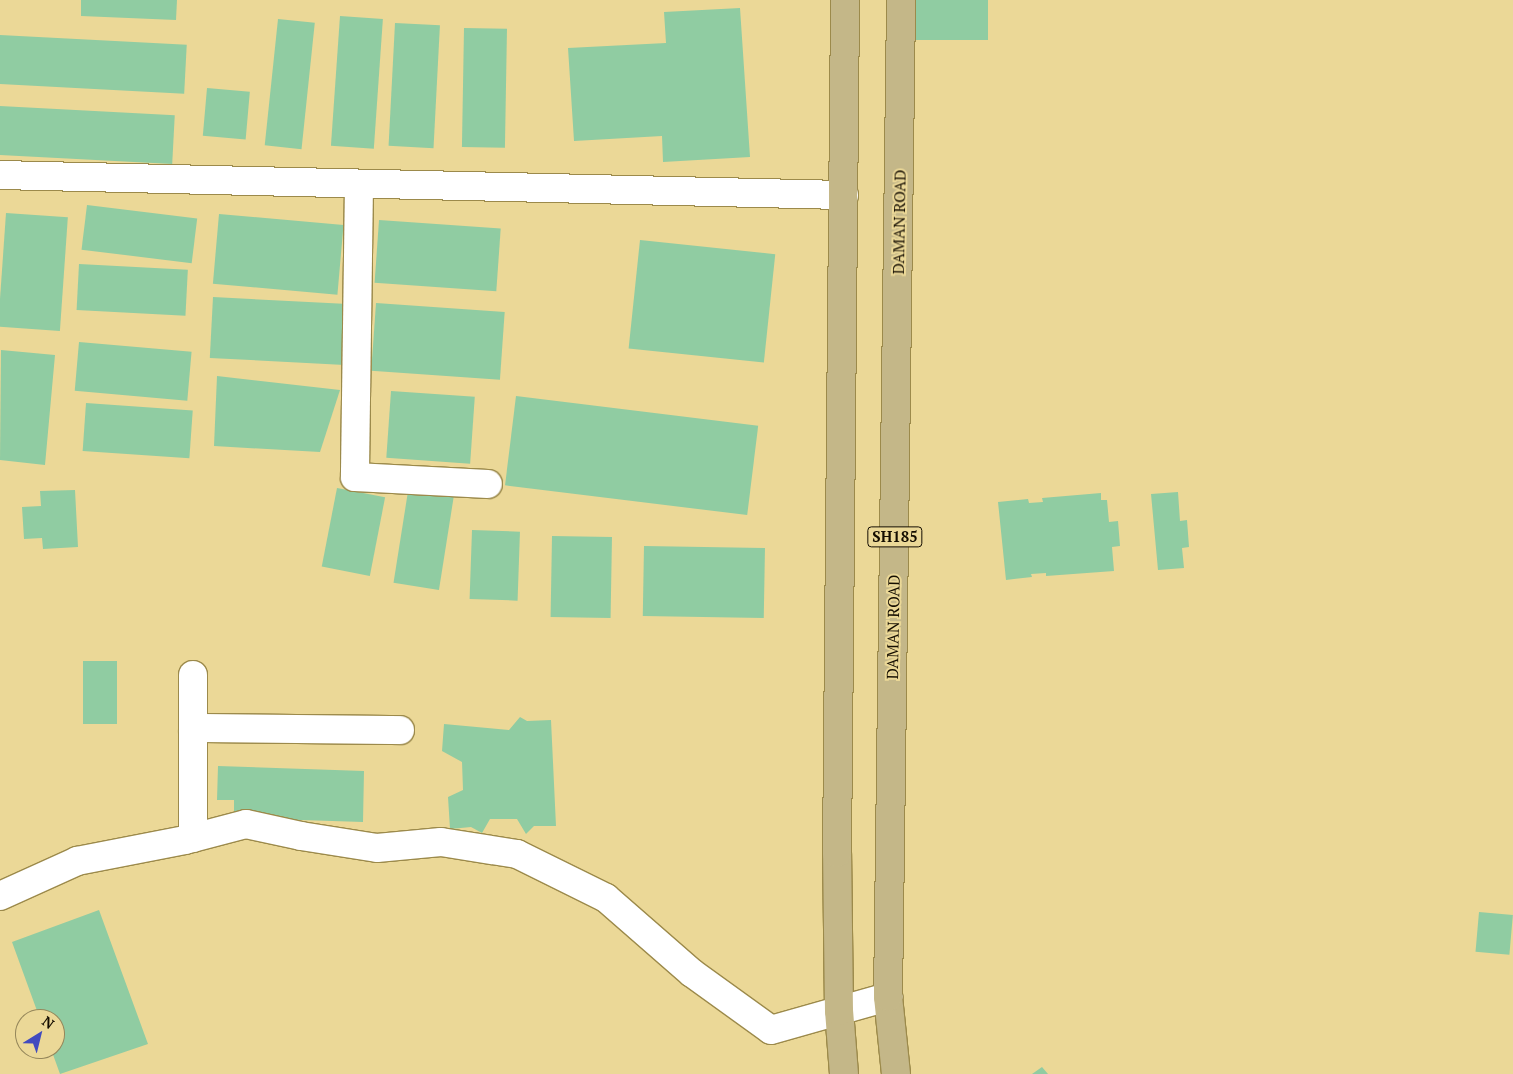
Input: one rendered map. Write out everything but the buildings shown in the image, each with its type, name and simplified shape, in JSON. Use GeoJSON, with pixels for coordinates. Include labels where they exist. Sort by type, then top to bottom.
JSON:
{"type":"FeatureCollection","features":[{"type":"Feature","properties":{"kind":"main road"},"geometry":{"type":"LineString","coordinates":[[844,1074],[839,1011],[836,853],[845,0]]}},
{"type":"Feature","properties":{"kind":"main road","name":"DAMAN ROAD"},"geometry":{"type":"LineString","coordinates":[[896,1074],[888,997],[901,0]]}},
{"type":"Feature","properties":{"kind":"street"},"geometry":{"type":"LineString","coordinates":[[0,176],[844,195]]}},
{"type":"Feature","properties":{"kind":"street"},"geometry":{"type":"LineString","coordinates":[[359,184],[355,477],[488,484]]}},
{"type":"Feature","properties":{"kind":"street"},"geometry":{"type":"LineString","coordinates":[[192,838],[193,675]]}},
{"type":"Feature","properties":{"kind":"street"},"geometry":{"type":"LineString","coordinates":[[193,728],[400,730]]}},
{"type":"Feature","properties":{"kind":"street"},"geometry":{"type":"LineString","coordinates":[[0,896],[77,861],[192,838],[246,824],[301,836],[377,848],[441,842],[517,854],[606,898],[692,973],[771,1030],[888,997]]}}]}
